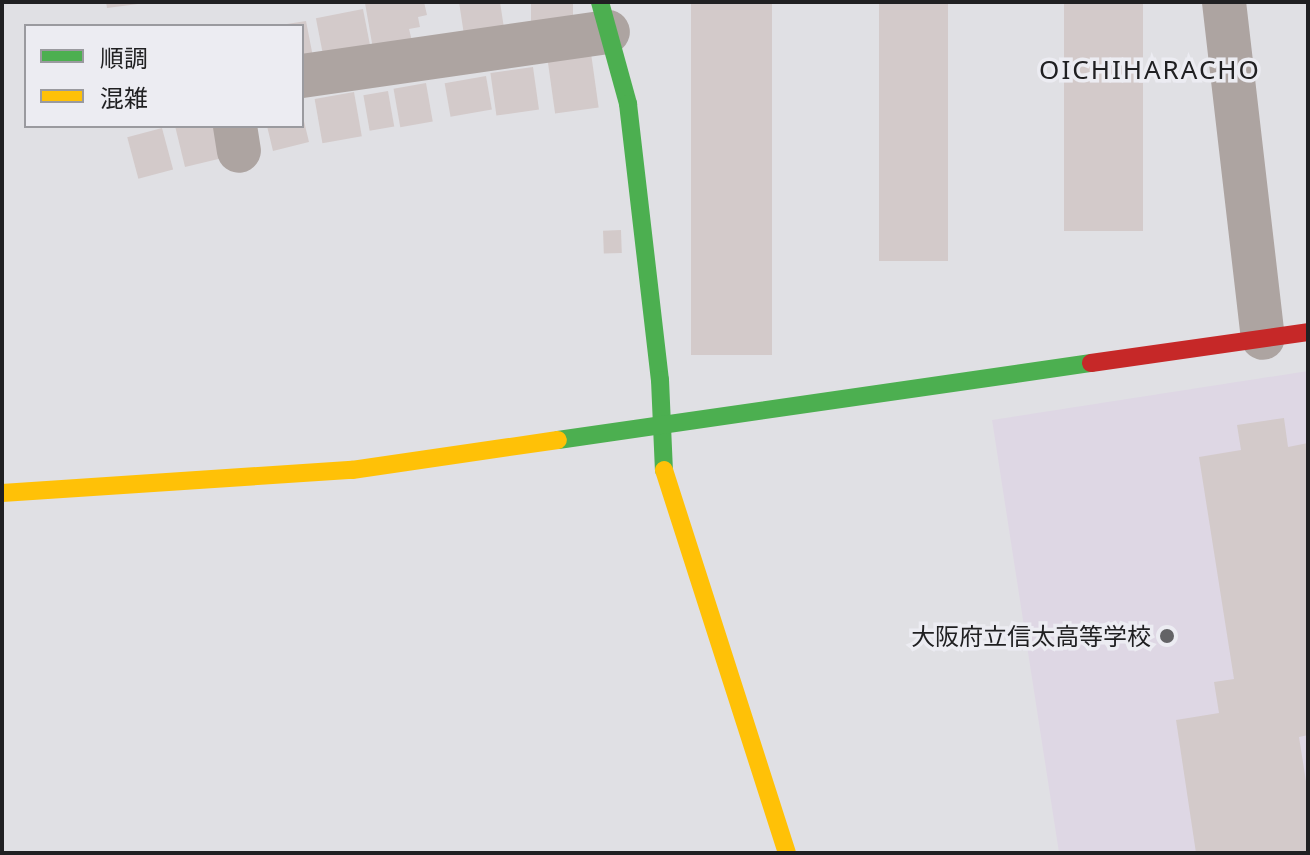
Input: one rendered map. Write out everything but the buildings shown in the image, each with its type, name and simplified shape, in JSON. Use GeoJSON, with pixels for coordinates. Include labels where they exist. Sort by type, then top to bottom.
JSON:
{"type":"FeatureCollection","features":[{"type":"Feature","properties":{"kind":"street"},"geometry":{"type":"LineString","coordinates":[[1224,2],[1263,338]]}},
{"type":"Feature","properties":{"kind":"street"},"geometry":{"type":"LineString","coordinates":[[304,75],[438,37],[604,17],[628,104],[660,380],[659,428],[664,476],[787,853]]}},
{"type":"Feature","properties":{"kind":"street"},"geometry":{"type":"LineString","coordinates":[[2,493],[352,470],[1308,332]]}},
{"type":"Feature","properties":{"kind":"shaded area","name":"大阪府立信太高等学校"},"geometry":{"type":"Polygon","coordinates":[[[1308,371],[1308,853],[1059,853],[992,420],[1308,371]]]}},
{"type":"Feature","properties":{"kind":"traffic: fast"},"geometry":{"type":"LineString","coordinates":[[600,2],[628,104],[660,380],[664,470]]}},
{"type":"Feature","properties":{"kind":"traffic: fast"},"geometry":{"type":"LineString","coordinates":[[558,440],[1091,363]]}},
{"type":"Feature","properties":{"kind":"traffic: slow"},"geometry":{"type":"LineString","coordinates":[[2,493],[352,470],[558,440]]}},
{"type":"Feature","properties":{"kind":"traffic: slow"},"geometry":{"type":"LineString","coordinates":[[664,470],[787,853]]}},
{"type":"Feature","properties":{"kind":"traffic: jam"},"geometry":{"type":"LineString","coordinates":[[1091,363],[1308,332]]}},
{"type":"Feature","properties":{"kind":"place","name":"大阪府立信太高等学校"},"geometry":{"type":"Point","coordinates":[1167,636]}},
{"type":"Feature","properties":{"kind":"district","name":"OICHIHARACHO"},"geometry":{"type":"Point","coordinates":[1150,70]}}]}
